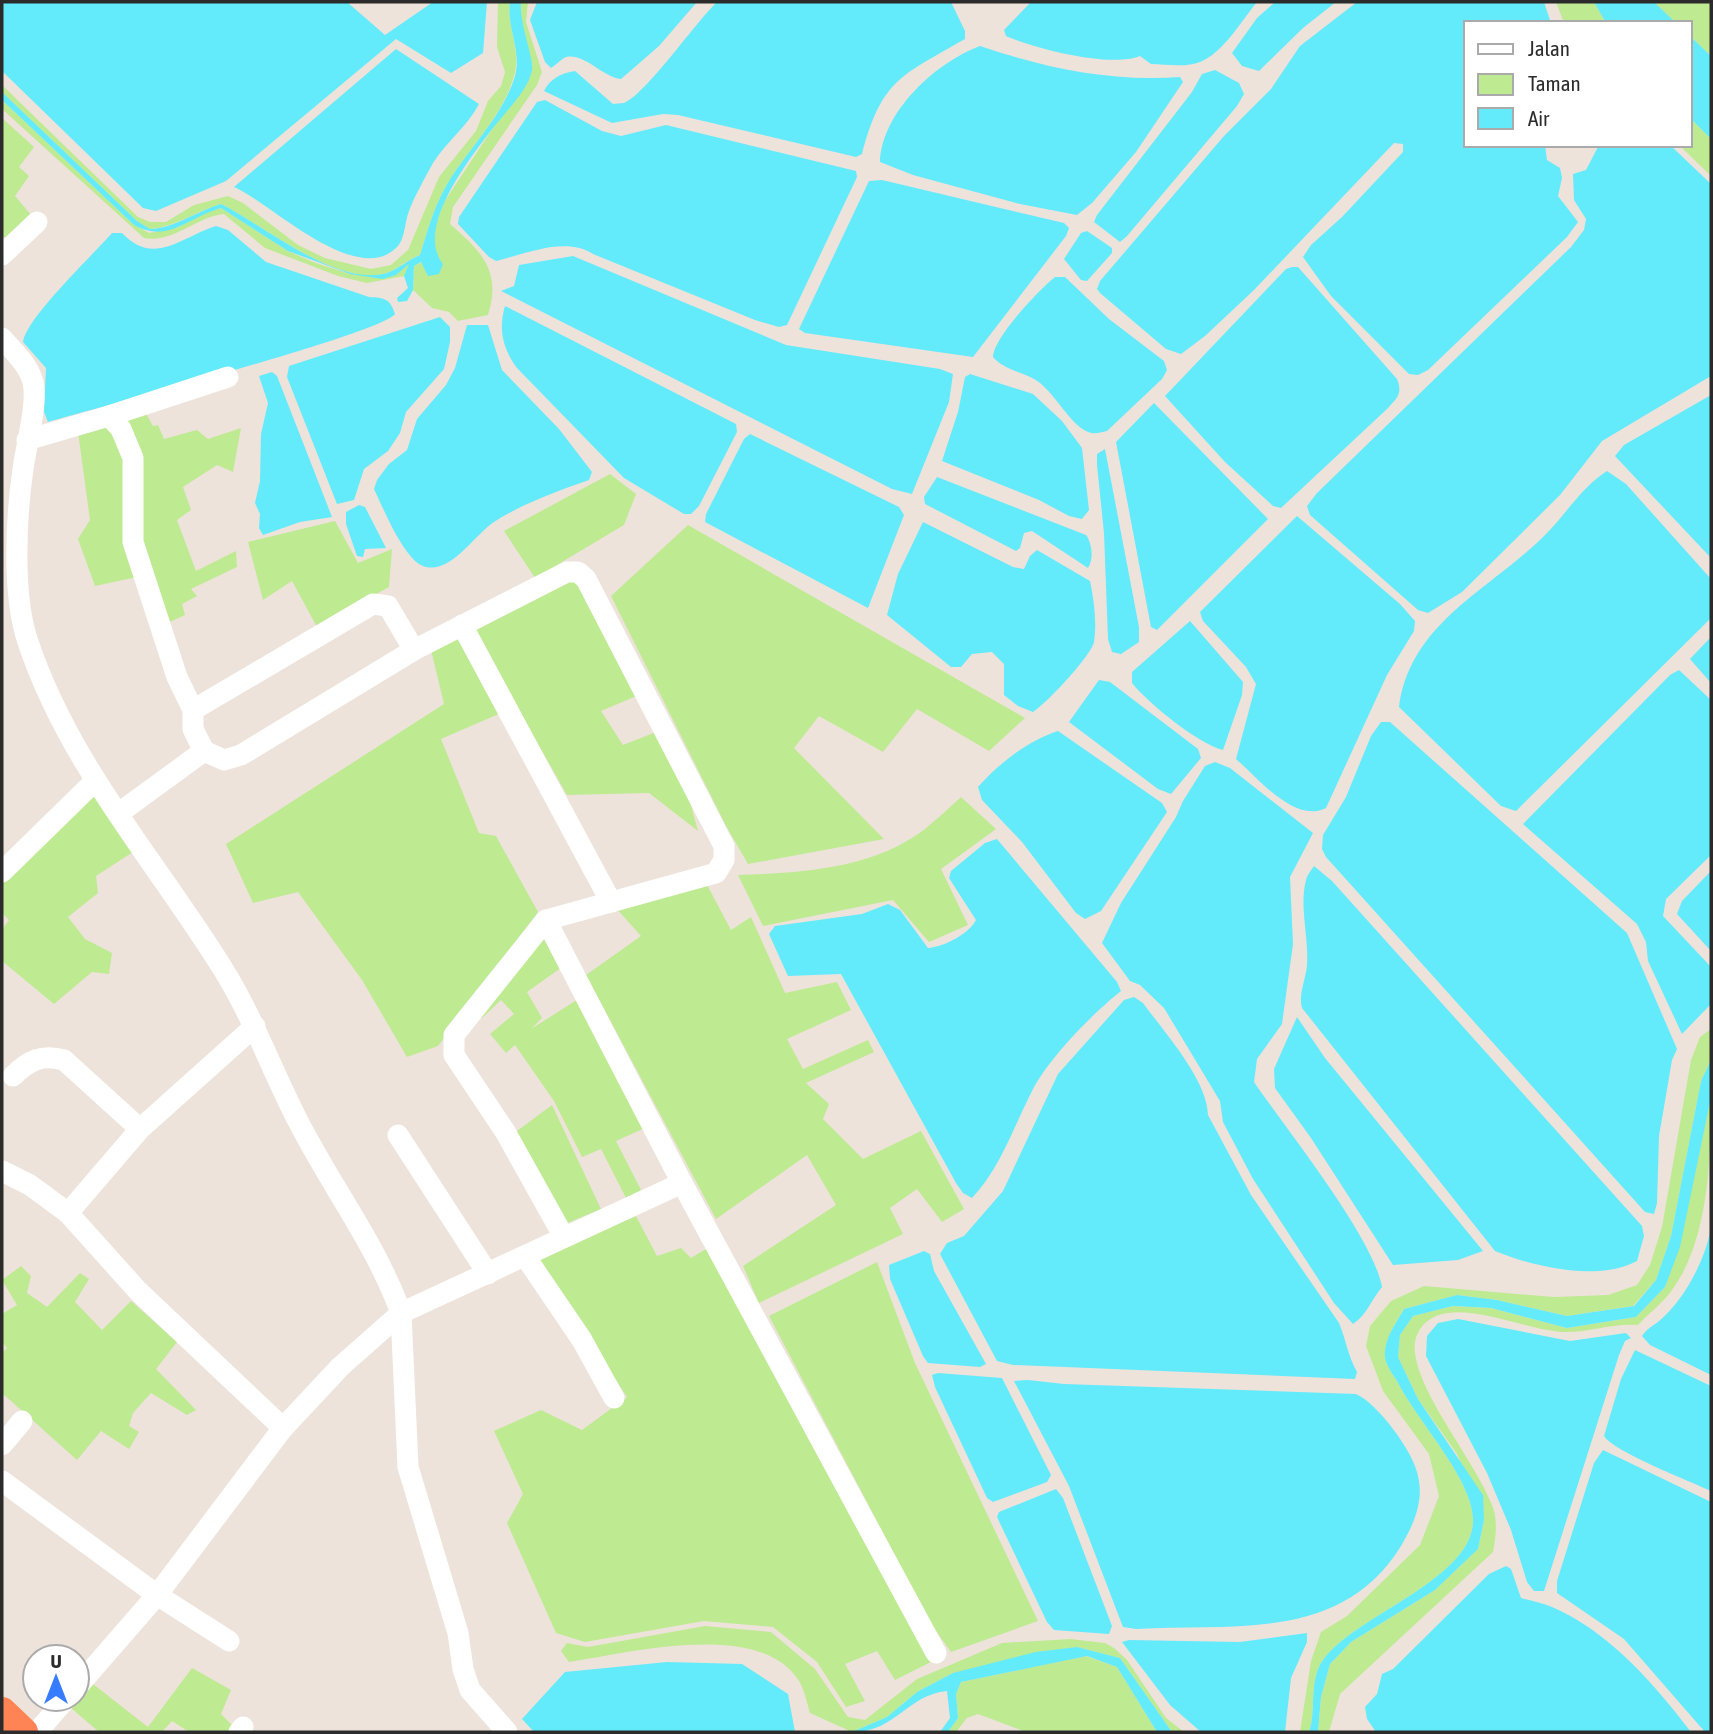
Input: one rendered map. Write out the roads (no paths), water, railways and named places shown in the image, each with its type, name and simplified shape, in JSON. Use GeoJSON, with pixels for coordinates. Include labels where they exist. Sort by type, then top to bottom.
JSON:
{"type":"FeatureCollection","features":[{"type":"Feature","properties":{"kind":"highway"},"geometry":{"type":"LineString","coordinates":[[2,1712],[23,1732]]}},
{"type":"Feature","properties":{"kind":"street"},"geometry":{"type":"LineString","coordinates":[[2,255],[37,222]]}},
{"type":"Feature","properties":{"kind":"street"},"geometry":{"type":"LineString","coordinates":[[2,338],[27,368],[33,383],[27,439],[9,531],[27,640],[57,716],[94,782],[119,813],[224,971],[255,1026],[299,1123],[372,1248],[401,1313],[408,1466],[458,1633],[463,1669],[470,1690],[507,1732]]}},
{"type":"Feature","properties":{"kind":"street"},"geometry":{"type":"LineString","coordinates":[[27,439],[109,416],[228,377]]}},
{"type":"Feature","properties":{"kind":"street"},"geometry":{"type":"LineString","coordinates":[[109,416],[121,429],[133,458],[133,542],[177,677],[193,710],[192,729],[204,751],[224,760],[241,755],[414,650],[567,572],[578,572],[586,579],[724,846],[725,855],[716,873],[546,920],[454,1035],[454,1055],[506,1133],[564,1237]]}},
{"type":"Feature","properties":{"kind":"street"},"geometry":{"type":"LineString","coordinates":[[193,710],[373,604],[388,606],[414,650]]}},
{"type":"Feature","properties":{"kind":"street"},"geometry":{"type":"LineString","coordinates":[[462,625],[611,902]]}},
{"type":"Feature","properties":{"kind":"street"},"geometry":{"type":"LineString","coordinates":[[119,813],[204,751]]}},
{"type":"Feature","properties":{"kind":"street"},"geometry":{"type":"LineString","coordinates":[[2,872],[94,782]]}},
{"type":"Feature","properties":{"kind":"street"},"geometry":{"type":"LineString","coordinates":[[546,920],[682,1184],[936,1653]]}},
{"type":"Feature","properties":{"kind":"street"},"geometry":{"type":"LineString","coordinates":[[68,1213],[140,1129],[255,1026]]}},
{"type":"Feature","properties":{"kind":"street"},"geometry":{"type":"LineString","coordinates":[[13,1076],[27,1062],[38,1058],[50,1056],[64,1060],[78,1069],[140,1129]]}},
{"type":"Feature","properties":{"kind":"street"},"geometry":{"type":"LineString","coordinates":[[398,1136],[488,1274]]}},
{"type":"Feature","properties":{"kind":"street"},"geometry":{"type":"LineString","coordinates":[[2,1171],[30,1185],[68,1213],[138,1291],[283,1428]]}},
{"type":"Feature","properties":{"kind":"street"},"geometry":{"type":"LineString","coordinates":[[91,1671],[157,1595],[283,1428],[340,1367],[401,1313],[682,1184]]}},
{"type":"Feature","properties":{"kind":"street"},"geometry":{"type":"LineString","coordinates":[[525,1255],[582,1340],[614,1398]]}},
{"type":"Feature","properties":{"kind":"street"},"geometry":{"type":"LineString","coordinates":[[2,1445],[22,1421]]}},
{"type":"Feature","properties":{"kind":"street"},"geometry":{"type":"LineString","coordinates":[[2,1481],[157,1595],[229,1641]]}},
{"type":"Feature","properties":{"kind":"street"},"geometry":{"type":"LineString","coordinates":[[37,1732],[54,1713]]}},
{"type":"Feature","properties":{"kind":"water"},"geometry":{"type":"Polygon","coordinates":[[[2,2],[347,2],[385,35],[433,2],[487,2],[483,53],[451,73],[396,39],[226,181],[156,211],[143,208],[2,71],[2,2]]]}},
{"type":"Feature","properties":{"kind":"water"},"geometry":{"type":"Polygon","coordinates":[[[510,2],[521,2],[522,20],[532,64],[530,78],[471,157],[448,194],[435,232],[436,249],[443,264],[439,274],[428,276],[421,262],[414,266],[413,290],[407,301],[398,302],[397,298],[408,288],[404,276],[409,264],[396,275],[383,279],[350,274],[288,251],[221,208],[168,230],[157,232],[134,225],[2,100],[2,92],[137,221],[150,229],[168,226],[221,204],[323,263],[367,275],[387,273],[420,255],[444,190],[509,92],[517,67],[510,2]]]}},
{"type":"Feature","properties":{"kind":"water"},"geometry":{"type":"Polygon","coordinates":[[[537,2],[697,2],[659,46],[621,79],[578,58],[564,58],[551,68],[545,62],[530,20],[537,2]]]}},
{"type":"Feature","properties":{"kind":"water"},"geometry":{"type":"Polygon","coordinates":[[[717,2],[951,2],[965,31],[965,39],[897,82],[878,110],[862,154],[856,157],[678,115],[663,114],[612,123],[544,91],[556,77],[575,71],[613,104],[624,103],[657,73],[717,2]]]}},
{"type":"Feature","properties":{"kind":"water"},"geometry":{"type":"Polygon","coordinates":[[[1031,2],[1257,2],[1232,35],[1208,58],[1194,64],[1182,65],[1151,64],[1140,56],[1111,60],[1073,55],[1006,36],[1004,30],[1031,2]]]}},
{"type":"Feature","properties":{"kind":"water"},"geometry":{"type":"Polygon","coordinates":[[[1275,2],[1336,2],[1303,28],[1259,71],[1242,66],[1232,53],[1257,18],[1275,2]]]}},
{"type":"Feature","properties":{"kind":"water"},"geometry":{"type":"Polygon","coordinates":[[[1357,2],[1544,2],[1550,21],[1464,21],[1464,147],[1545,147],[1547,160],[1560,168],[1562,178],[1558,196],[1578,222],[1567,237],[1428,370],[1418,375],[1409,374],[1331,296],[1303,257],[1311,245],[1342,217],[1403,152],[1403,144],[1394,143],[1254,290],[1205,336],[1181,354],[1166,349],[1097,289],[1100,281],[1224,136],[1271,89],[1300,46],[1357,2]]]}},
{"type":"Feature","properties":{"kind":"water"},"geometry":{"type":"Polygon","coordinates":[[[1594,2],[1654,2],[1674,21],[1605,21],[1594,2]]]}},
{"type":"Feature","properties":{"kind":"water"},"geometry":{"type":"Polygon","coordinates":[[[1692,38],[1711,56],[1711,139],[1692,120],[1692,38]]]}},
{"type":"Feature","properties":{"kind":"water"},"geometry":{"type":"Polygon","coordinates":[[[980,46],[1078,72],[1128,77],[1180,77],[1183,82],[1136,152],[1092,203],[1077,215],[1020,204],[913,175],[880,162],[890,125],[914,92],[946,64],[980,46]]]}},
{"type":"Feature","properties":{"kind":"water"},"geometry":{"type":"Polygon","coordinates":[[[396,49],[479,104],[433,163],[411,205],[398,246],[381,257],[361,257],[338,251],[314,239],[234,187],[396,49]]]}},
{"type":"Feature","properties":{"kind":"water"},"geometry":{"type":"Polygon","coordinates":[[[1215,70],[1239,83],[1244,94],[1237,106],[1120,242],[1094,222],[1097,215],[1192,92],[1202,74],[1215,70]]]}},
{"type":"Feature","properties":{"kind":"water"},"geometry":{"type":"Polygon","coordinates":[[[545,100],[602,131],[621,136],[666,125],[856,171],[857,177],[787,325],[779,327],[755,320],[582,249],[558,246],[496,261],[489,257],[458,224],[459,217],[537,102],[545,100]]]}},
{"type":"Feature","properties":{"kind":"water"},"geometry":{"type":"Polygon","coordinates":[[[1598,147],[1672,147],[1711,184],[1711,376],[1602,441],[1560,495],[1462,592],[1428,613],[1418,610],[1310,515],[1307,506],[1317,493],[1571,247],[1584,230],[1586,219],[1574,200],[1573,174],[1586,170],[1598,147]]]}},
{"type":"Feature","properties":{"kind":"water"},"geometry":{"type":"Polygon","coordinates":[[[882,180],[1064,223],[1069,228],[1066,236],[973,357],[805,333],[799,329],[869,181],[882,180]]]}},
{"type":"Feature","properties":{"kind":"water"},"geometry":{"type":"Polygon","coordinates":[[[216,226],[228,230],[266,262],[369,297],[386,300],[395,314],[378,324],[290,354],[48,422],[44,412],[46,368],[23,342],[27,331],[47,303],[112,233],[122,233],[134,243],[157,249],[216,226]]]}},
{"type":"Feature","properties":{"kind":"water"},"geometry":{"type":"Polygon","coordinates":[[[1087,231],[1112,248],[1112,253],[1087,281],[1081,280],[1064,259],[1081,233],[1087,231]]]}},
{"type":"Feature","properties":{"kind":"water"},"geometry":{"type":"Polygon","coordinates":[[[573,256],[786,345],[940,369],[953,374],[949,402],[912,494],[892,489],[501,291],[514,286],[519,265],[573,256]]]}},
{"type":"Feature","properties":{"kind":"water"},"geometry":{"type":"Polygon","coordinates":[[[1298,267],[1397,379],[1399,392],[1387,409],[1281,508],[1273,506],[1225,462],[1165,396],[1286,269],[1298,267]]]}},
{"type":"Feature","properties":{"kind":"water"},"geometry":{"type":"Polygon","coordinates":[[[1055,277],[1065,277],[1109,319],[1164,361],[1167,370],[1162,379],[1107,431],[1086,431],[1040,383],[1003,365],[993,357],[995,348],[1009,326],[1055,277]]]}},
{"type":"Feature","properties":{"kind":"water"},"geometry":{"type":"Polygon","coordinates":[[[505,306],[736,424],[737,432],[699,506],[691,514],[684,514],[624,478],[517,368],[503,339],[505,306]]]}},
{"type":"Feature","properties":{"kind":"water"},"geometry":{"type":"Polygon","coordinates":[[[440,317],[450,327],[450,342],[444,369],[406,412],[400,433],[388,451],[364,469],[354,500],[337,504],[287,377],[289,366],[440,317]]]}},
{"type":"Feature","properties":{"kind":"water"},"geometry":{"type":"Polygon","coordinates":[[[467,325],[488,325],[502,370],[559,429],[592,472],[589,480],[552,493],[505,515],[452,560],[443,565],[423,566],[402,544],[374,489],[389,464],[407,450],[417,419],[446,385],[455,368],[467,325]]]}},
{"type":"Feature","properties":{"kind":"water"},"geometry":{"type":"Polygon","coordinates":[[[272,372],[277,376],[332,517],[300,522],[263,535],[259,528],[260,514],[255,503],[260,481],[261,434],[268,403],[259,376],[272,372]]]}},
{"type":"Feature","properties":{"kind":"water"},"geometry":{"type":"Polygon","coordinates":[[[970,374],[1033,394],[1062,421],[1082,448],[1089,510],[1082,519],[1069,516],[1039,500],[942,461],[958,412],[965,377],[970,374]]]}},
{"type":"Feature","properties":{"kind":"water"},"geometry":{"type":"Polygon","coordinates":[[[1711,395],[1711,558],[1615,456],[1624,445],[1711,395]]]}},
{"type":"Feature","properties":{"kind":"water"},"geometry":{"type":"Polygon","coordinates":[[[1154,403],[1268,519],[1157,630],[1151,627],[1116,442],[1154,403]]]}},
{"type":"Feature","properties":{"kind":"water"},"geometry":{"type":"Polygon","coordinates":[[[750,434],[899,507],[904,515],[868,608],[705,522],[706,514],[744,439],[750,434]]]}},
{"type":"Feature","properties":{"kind":"water"},"geometry":{"type":"Polygon","coordinates":[[[1105,449],[1139,627],[1139,642],[1121,654],[1112,652],[1108,639],[1104,533],[1097,465],[1097,454],[1105,449]]]}},
{"type":"Feature","properties":{"kind":"water"},"geometry":{"type":"Polygon","coordinates":[[[1607,471],[1626,484],[1711,579],[1711,618],[1516,811],[1501,806],[1399,707],[1406,678],[1418,654],[1434,632],[1540,540],[1588,486],[1607,471]]]}},
{"type":"Feature","properties":{"kind":"water"},"geometry":{"type":"Polygon","coordinates":[[[937,477],[1086,535],[1092,551],[1088,568],[1032,531],[1024,533],[1020,548],[1016,551],[925,504],[924,497],[937,477]]]}},
{"type":"Feature","properties":{"kind":"water"},"geometry":{"type":"Polygon","coordinates":[[[359,505],[365,507],[386,548],[365,549],[363,557],[357,556],[346,524],[346,512],[359,505]]]}},
{"type":"Feature","properties":{"kind":"water"},"geometry":{"type":"Polygon","coordinates":[[[1297,516],[1400,604],[1415,621],[1414,631],[1387,675],[1326,808],[1314,811],[1302,810],[1278,797],[1236,759],[1256,684],[1246,667],[1203,621],[1200,612],[1297,516]]]}},
{"type":"Feature","properties":{"kind":"water"},"geometry":{"type":"Polygon","coordinates":[[[923,522],[1013,567],[1024,569],[1030,556],[1037,550],[1090,581],[1095,611],[1094,642],[1091,649],[1048,700],[1033,712],[1018,706],[1004,695],[1004,664],[992,652],[972,654],[961,667],[951,667],[887,615],[898,574],[923,522]]]}},
{"type":"Feature","properties":{"kind":"water"},"geometry":{"type":"Polygon","coordinates":[[[1190,621],[1243,682],[1242,695],[1223,750],[1200,740],[1174,722],[1132,683],[1132,672],[1190,621]]]}},
{"type":"Feature","properties":{"kind":"water"},"geometry":{"type":"Polygon","coordinates":[[[1711,637],[1711,683],[1690,659],[1711,637]]]}},
{"type":"Feature","properties":{"kind":"water"},"geometry":{"type":"Polygon","coordinates":[[[1679,670],[1711,700],[1711,855],[1666,899],[1663,916],[1711,967],[1711,1004],[1682,1034],[1648,961],[1646,942],[1637,924],[1523,824],[1670,675],[1679,670]]]}},
{"type":"Feature","properties":{"kind":"water"},"geometry":{"type":"Polygon","coordinates":[[[1099,680],[1110,682],[1198,749],[1201,758],[1171,794],[1158,789],[1069,722],[1099,680]]]}},
{"type":"Feature","properties":{"kind":"water"},"geometry":{"type":"Polygon","coordinates":[[[1381,722],[1390,722],[1627,933],[1677,1049],[1672,1060],[1659,1136],[1657,1203],[1654,1214],[1645,1212],[1326,857],[1322,849],[1323,835],[1346,797],[1371,736],[1381,722]]]}},
{"type":"Feature","properties":{"kind":"water"},"geometry":{"type":"Polygon","coordinates":[[[1058,731],[1162,803],[1167,812],[1101,911],[1085,919],[1076,913],[1022,842],[982,800],[978,787],[1015,754],[1036,740],[1058,731]]]}},
{"type":"Feature","properties":{"kind":"water"},"geometry":{"type":"Polygon","coordinates":[[[1215,762],[1230,768],[1313,833],[1290,877],[1293,944],[1282,1024],[1257,1059],[1254,1082],[1346,1213],[1375,1266],[1382,1287],[1353,1324],[1334,1303],[1253,1179],[1223,1122],[1220,1101],[1164,1008],[1140,985],[1130,981],[1102,943],[1121,903],[1176,817],[1183,801],[1205,766],[1215,762]]]}},
{"type":"Feature","properties":{"kind":"water"},"geometry":{"type":"Polygon","coordinates":[[[997,839],[1117,982],[1121,991],[1085,1024],[1039,1078],[999,1160],[972,1198],[963,1193],[956,1183],[841,974],[788,976],[769,934],[775,926],[862,914],[888,904],[900,910],[928,948],[948,942],[962,935],[976,920],[949,878],[951,871],[985,843],[997,839]]]}},
{"type":"Feature","properties":{"kind":"water"},"geometry":{"type":"Polygon","coordinates":[[[1314,866],[1332,881],[1642,1226],[1644,1236],[1637,1261],[1604,1271],[1566,1270],[1495,1251],[1302,1008],[1307,954],[1304,890],[1314,866]]]}},
{"type":"Feature","properties":{"kind":"water"},"geometry":{"type":"Polygon","coordinates":[[[1711,871],[1711,951],[1677,914],[1682,901],[1711,871]]]}},
{"type":"Feature","properties":{"kind":"water"},"geometry":{"type":"Polygon","coordinates":[[[1134,997],[1143,1003],[1193,1071],[1206,1101],[1208,1115],[1251,1195],[1339,1323],[1357,1372],[1355,1379],[1013,1365],[997,1361],[940,1254],[947,1243],[964,1236],[1003,1191],[1058,1074],[1124,1000],[1134,997]]]}},
{"type":"Feature","properties":{"kind":"water"},"geometry":{"type":"Polygon","coordinates":[[[1297,1017],[1325,1058],[1483,1251],[1458,1260],[1393,1265],[1311,1138],[1275,1088],[1274,1069],[1297,1017]]]}},
{"type":"Feature","properties":{"kind":"water"},"geometry":{"type":"Polygon","coordinates":[[[1711,1060],[1711,1097],[1680,1247],[1665,1287],[1636,1317],[1567,1328],[1491,1308],[1453,1306],[1413,1316],[1400,1335],[1398,1357],[1418,1399],[1483,1495],[1484,1520],[1478,1549],[1435,1590],[1351,1642],[1330,1664],[1321,1697],[1318,1732],[1309,1732],[1314,1686],[1318,1668],[1323,1660],[1360,1627],[1411,1595],[1455,1560],[1468,1540],[1473,1519],[1464,1486],[1386,1361],[1386,1345],[1397,1320],[1404,1309],[1457,1295],[1497,1300],[1567,1316],[1634,1306],[1656,1280],[1671,1236],[1701,1081],[1711,1060]]]}},
{"type":"Feature","properties":{"kind":"water"},"geometry":{"type":"Polygon","coordinates":[[[1711,1227],[1711,1375],[1650,1345],[1642,1336],[1668,1313],[1685,1291],[1699,1266],[1711,1227]]]}},
{"type":"Feature","properties":{"kind":"water"},"geometry":{"type":"Polygon","coordinates":[[[924,1251],[930,1254],[934,1271],[986,1364],[980,1367],[928,1363],[923,1356],[890,1279],[889,1265],[924,1251]]]}},
{"type":"Feature","properties":{"kind":"water"},"geometry":{"type":"Polygon","coordinates":[[[1458,1319],[1570,1341],[1626,1333],[1631,1338],[1625,1341],[1619,1355],[1544,1591],[1534,1591],[1527,1582],[1511,1530],[1487,1473],[1426,1356],[1427,1336],[1438,1323],[1458,1319]]]}},
{"type":"Feature","properties":{"kind":"water"},"geometry":{"type":"Polygon","coordinates":[[[1635,1350],[1711,1386],[1711,1491],[1637,1458],[1604,1436],[1621,1379],[1635,1350]]]}},
{"type":"Feature","properties":{"kind":"water"},"geometry":{"type":"Polygon","coordinates":[[[938,1373],[1002,1378],[1051,1475],[1047,1482],[993,1502],[987,1498],[935,1387],[932,1375],[938,1373]]]}},
{"type":"Feature","properties":{"kind":"water"},"geometry":{"type":"Polygon","coordinates":[[[1014,1381],[1064,1384],[1356,1394],[1384,1418],[1410,1454],[1420,1485],[1414,1521],[1401,1546],[1376,1577],[1348,1599],[1316,1613],[1282,1622],[1247,1626],[1136,1629],[1123,1627],[1069,1486],[1014,1381]]]}},
{"type":"Feature","properties":{"kind":"water"},"geometry":{"type":"Polygon","coordinates":[[[1603,1450],[1711,1502],[1711,1732],[1705,1732],[1624,1639],[1557,1593],[1557,1581],[1594,1463],[1603,1450]]]}},
{"type":"Feature","properties":{"kind":"water"},"geometry":{"type":"Polygon","coordinates":[[[1056,1489],[1063,1498],[1112,1626],[1109,1634],[1054,1630],[1047,1622],[997,1517],[999,1512],[1056,1489]]]}},
{"type":"Feature","properties":{"kind":"water"},"geometry":{"type":"Polygon","coordinates":[[[1506,1566],[1511,1569],[1521,1598],[1548,1606],[1593,1630],[1646,1678],[1691,1732],[1376,1732],[1367,1719],[1365,1707],[1377,1694],[1382,1674],[1393,1669],[1489,1574],[1506,1566]]]}},
{"type":"Feature","properties":{"kind":"water"},"geometry":{"type":"Polygon","coordinates":[[[1307,1633],[1307,1642],[1291,1678],[1285,1732],[1201,1732],[1170,1705],[1122,1642],[1240,1642],[1307,1633]]]}},
{"type":"Feature","properties":{"kind":"water"},"geometry":{"type":"Polygon","coordinates":[[[1077,1647],[1120,1658],[1172,1732],[1157,1732],[1117,1667],[1087,1656],[961,1682],[956,1694],[958,1718],[948,1732],[940,1732],[950,1718],[947,1691],[921,1699],[880,1726],[852,1732],[887,1717],[917,1692],[953,1673],[1036,1652],[1077,1647]]]}},
{"type":"Feature","properties":{"kind":"water"},"geometry":{"type":"Polygon","coordinates":[[[667,1662],[742,1664],[788,1694],[795,1732],[534,1732],[522,1719],[565,1672],[667,1662]]]}}]}
